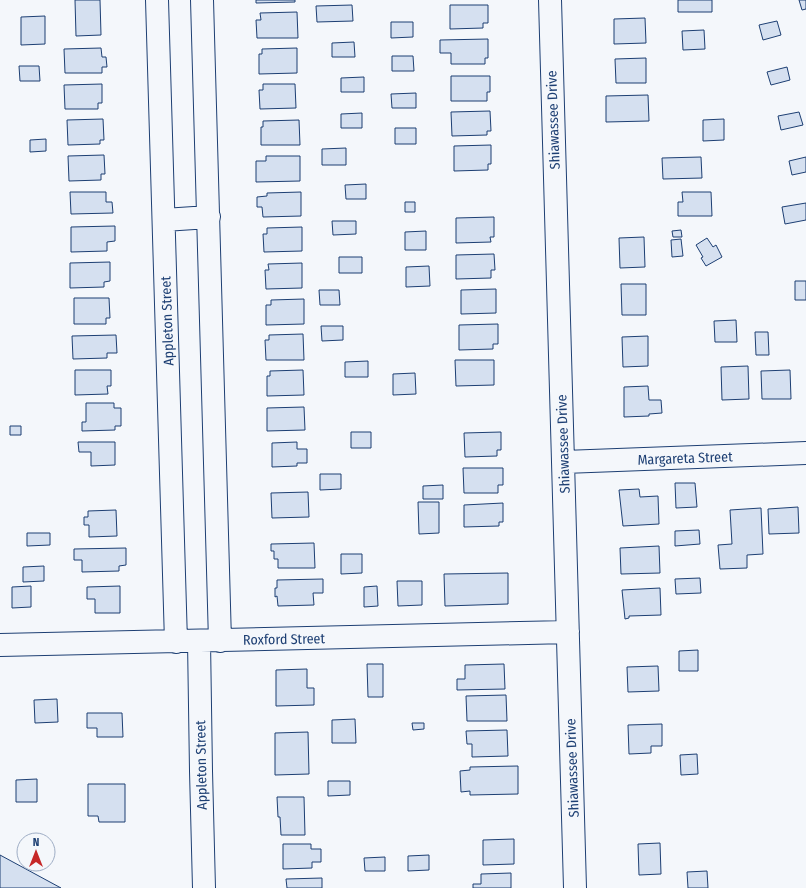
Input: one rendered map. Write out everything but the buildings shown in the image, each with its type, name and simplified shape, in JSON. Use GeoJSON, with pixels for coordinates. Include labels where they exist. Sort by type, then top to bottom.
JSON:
{"type":"FeatureCollection","features":[{"type":"Feature","properties":{"kind":"street","name":"Appleton Street"},"geometry":{"type":"LineString","coordinates":[[157,0],[176,642]]}},
{"type":"Feature","properties":{"kind":"street","name":"Appleton Street"},"geometry":{"type":"LineString","coordinates":[[202,0],[209,217],[209,641],[200,764],[204,888]]}},
{"type":"Feature","properties":{"kind":"street","name":"Shiawassee Drive"},"geometry":{"type":"LineString","coordinates":[[550,0],[575,888]]}},
{"type":"Feature","properties":{"kind":"street"},"geometry":{"type":"LineString","coordinates":[[164,220],[209,217]]}},
{"type":"Feature","properties":{"kind":"street","name":"Margareta Street"},"geometry":{"type":"LineString","coordinates":[[564,462],[806,453]]}},
{"type":"Feature","properties":{"kind":"street","name":"Roxford Street"},"geometry":{"type":"LineString","coordinates":[[0,646],[568,632]]}}]}
